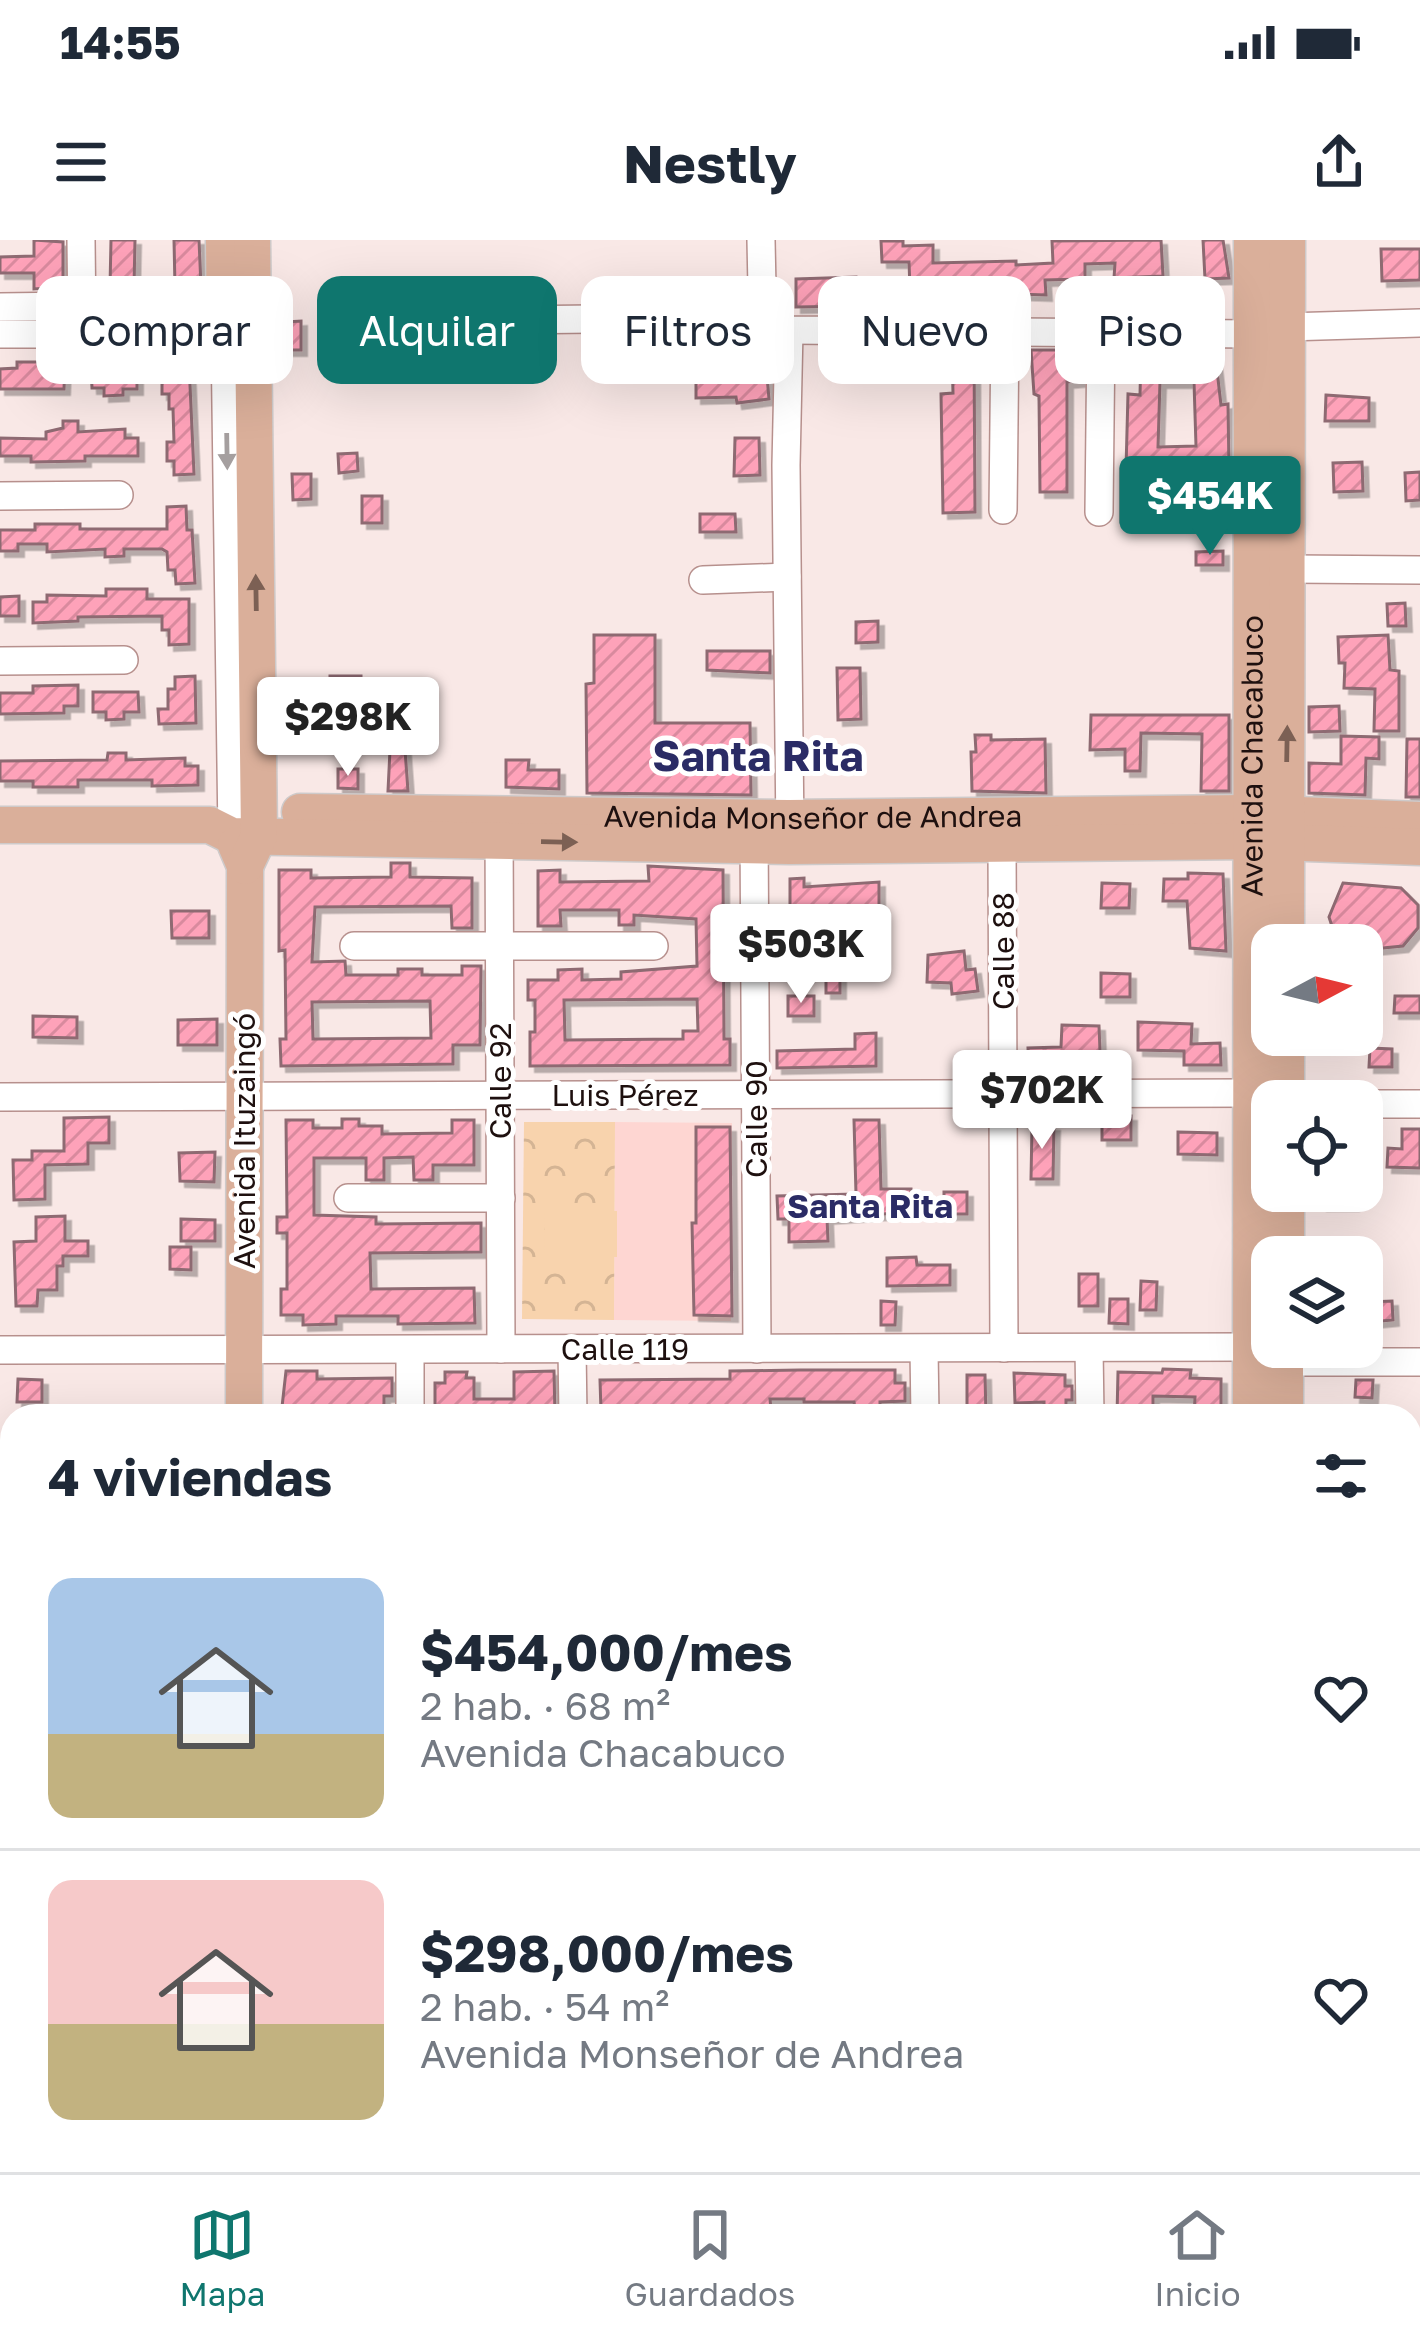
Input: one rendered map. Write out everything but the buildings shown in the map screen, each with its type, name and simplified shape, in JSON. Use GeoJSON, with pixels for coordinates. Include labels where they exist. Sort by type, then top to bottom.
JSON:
{"type":"FeatureCollection","features":[{"type":"Feature","properties":{"kind":"main road","name":"Avenida Ituzaingó"},"geometry":{"type":"LineString","coordinates":[[224,240],[224,276]]}},
{"type":"Feature","properties":{"kind":"main road","name":"Avenida Ituzaingó"},"geometry":{"type":"LineString","coordinates":[[244,1404],[239,831],[252,240]]}},
{"type":"Feature","properties":{"kind":"main road","name":"Avenida Chacabuco"},"geometry":{"type":"LineString","coordinates":[[1252,240],[1269,330],[1288,569],[1286,924]]}},
{"type":"Feature","properties":{"kind":"main road","name":"Avenida Chacabuco"},"geometry":{"type":"LineString","coordinates":[[1267,1080],[1249,827],[1269,330],[1287,240]]}},
{"type":"Feature","properties":{"kind":"main road","name":"Avenida Monseñor de Andrea"},"geometry":{"type":"LineString","coordinates":[[772,832],[1286,828],[1420,820]]}},
{"type":"Feature","properties":{"kind":"main road","name":"Avenida Monseñor de Andrea"},"geometry":{"type":"LineString","coordinates":[[0,825],[239,831],[499,826],[1002,842],[1249,827]]}},
{"type":"Feature","properties":{"kind":"main road","name":"Avenida Monseñor de Andrea"},"geometry":{"type":"LineString","coordinates":[[1286,828],[1420,847]]}},
{"type":"Feature","properties":{"kind":"main road","name":"Avenida Chacabuco"},"geometry":{"type":"LineString","coordinates":[[1255,1404],[1268,1368]]}},
{"type":"Feature","properties":{"kind":"main road","name":"Avenida Chacabuco"},"geometry":{"type":"LineString","coordinates":[[1277,1368],[1284,1404]]}},
{"type":"Feature","properties":{"kind":"street"},"geometry":{"type":"LineString","coordinates":[[81,240],[81,276]]}},
{"type":"Feature","properties":{"kind":"street","name":"Calle 90"},"geometry":{"type":"LineString","coordinates":[[761,240],[762,276]]}},
{"type":"Feature","properties":{"kind":"street"},"geometry":{"type":"LineString","coordinates":[[0,307],[36,313]]}},
{"type":"Feature","properties":{"kind":"street"},"geometry":{"type":"LineString","coordinates":[[1225,331],[1420,323]]}},
{"type":"Feature","properties":{"kind":"street"},"geometry":{"type":"LineString","coordinates":[[0,334],[36,328]]}},
{"type":"Feature","properties":{"kind":"street","name":"Avenida Ituzaingó"},"geometry":{"type":"LineString","coordinates":[[226,384],[239,831]]}},
{"type":"Feature","properties":{"kind":"street","name":"Calle 90"},"geometry":{"type":"LineString","coordinates":[[757,1349],[756,1095],[787,577],[781,384]]}},
{"type":"Feature","properties":{"kind":"street"},"geometry":{"type":"LineString","coordinates":[[1003,510],[1004,384]]}},
{"type":"Feature","properties":{"kind":"street"},"geometry":{"type":"LineString","coordinates":[[1099,512],[1100,384]]}},
{"type":"Feature","properties":{"kind":"street"},"geometry":{"type":"LineString","coordinates":[[0,496],[119,495]]}},
{"type":"Feature","properties":{"kind":"street"},"geometry":{"type":"LineString","coordinates":[[1288,569],[1420,570]]}},
{"type":"Feature","properties":{"kind":"street"},"geometry":{"type":"LineString","coordinates":[[703,580],[787,577]]}},
{"type":"Feature","properties":{"kind":"street"},"geometry":{"type":"LineString","coordinates":[[0,661],[124,660]]}},
{"type":"Feature","properties":{"kind":"street","name":"Calle 92"},"geometry":{"type":"LineString","coordinates":[[499,826],[501,1349]]}},
{"type":"Feature","properties":{"kind":"street","name":"Calle 88"},"geometry":{"type":"LineString","coordinates":[[1002,842],[1004,1348]]}},
{"type":"Feature","properties":{"kind":"street"},"geometry":{"type":"LineString","coordinates":[[354,946],[654,946]]}},
{"type":"Feature","properties":{"kind":"street","name":"Luis Pérez"},"geometry":{"type":"LineString","coordinates":[[0,1096],[1251,1097]]}},
{"type":"Feature","properties":{"kind":"street"},"geometry":{"type":"LineString","coordinates":[[1383,1104],[1420,1104]]}},
{"type":"Feature","properties":{"kind":"street"},"geometry":{"type":"LineString","coordinates":[[348,1198],[501,1198]]}},
{"type":"Feature","properties":{"kind":"street"},"geometry":{"type":"LineString","coordinates":[[924,1348],[925,1404]]}},
{"type":"Feature","properties":{"kind":"street"},"geometry":{"type":"LineString","coordinates":[[1089,1348],[1090,1404]]}},
{"type":"Feature","properties":{"kind":"street"},"geometry":{"type":"LineString","coordinates":[[572,1349],[573,1404]]}},
{"type":"Feature","properties":{"kind":"street"},"geometry":{"type":"LineString","coordinates":[[410,1350],[410,1404]]}},
{"type":"Feature","properties":{"kind":"street","name":"Calle 119"},"geometry":{"type":"LineString","coordinates":[[0,1351],[1251,1352]]}},
{"type":"Feature","properties":{"kind":"street","name":"Calle 119"},"geometry":{"type":"LineString","coordinates":[[1383,1359],[1420,1362]]}},
{"type":"Feature","properties":{"kind":"shaded area"},"geometry":{"type":"Polygon","coordinates":[[[615,1122],[732,1123],[731,1321],[614,1320],[615,1122]]]}},
{"type":"Feature","properties":{"kind":"green space"},"geometry":{"type":"Polygon","coordinates":[[[524,1122],[615,1122],[614,1320],[522,1319],[524,1122]]]}},
{"type":"Feature","properties":{"kind":"green space"},"geometry":{"type":"Polygon","coordinates":[[[544,1211],[617,1211],[617,1257],[545,1257],[544,1211]]]}},
{"type":"Feature","properties":{"kind":"district","name":"Santa Rita"},"geometry":{"type":"Point","coordinates":[758,755]}},
{"type":"Feature","properties":{"kind":"district","name":"Santa Rita"},"geometry":{"type":"Point","coordinates":[870,1205]}}]}
